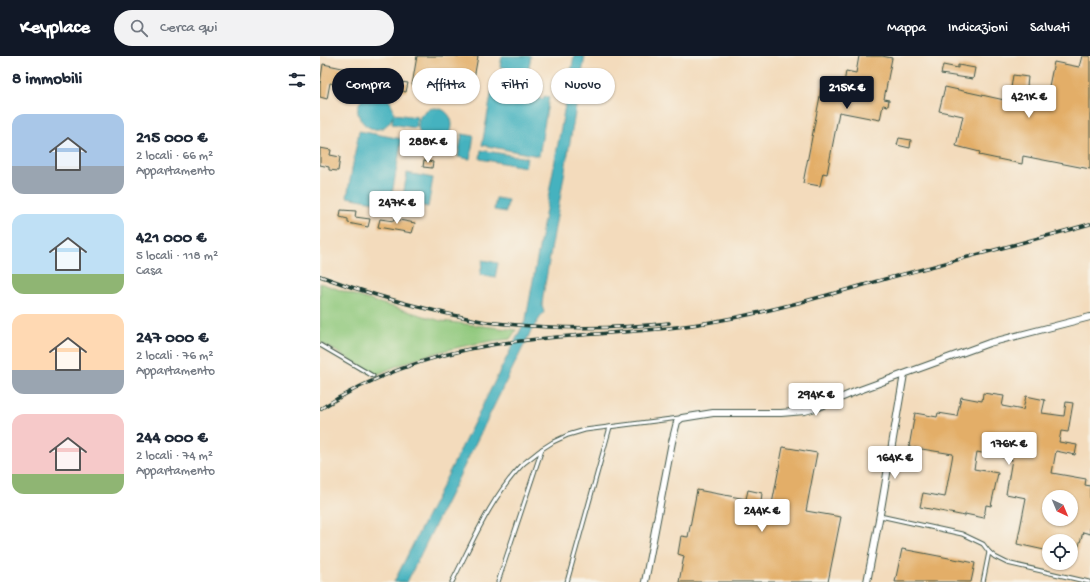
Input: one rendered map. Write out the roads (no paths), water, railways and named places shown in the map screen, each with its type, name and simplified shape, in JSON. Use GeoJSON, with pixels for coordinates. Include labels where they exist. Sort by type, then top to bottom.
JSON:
{"type":"FeatureCollection","features":[{"type":"Feature","properties":{"kind":"street"},"geometry":{"type":"LineString","coordinates":[[645,582],[672,442],[677,422],[682,418],[714,413],[781,413],[805,411],[989,343],[1090,317]]}},
{"type":"Feature","properties":{"kind":"street"},"geometry":{"type":"LineString","coordinates":[[866,582],[880,516],[904,374]]}},
{"type":"Feature","properties":{"kind":"lane"},"geometry":{"type":"LineString","coordinates":[[320,345],[373,376]]}},
{"type":"Feature","properties":{"kind":"lane"},"geometry":{"type":"LineString","coordinates":[[452,582],[502,489],[524,463],[542,449],[568,435],[585,430],[682,418]]}},
{"type":"Feature","properties":{"kind":"lane"},"geometry":{"type":"LineString","coordinates":[[567,582],[610,427]]}},
{"type":"Feature","properties":{"kind":"lane"},"geometry":{"type":"LineString","coordinates":[[498,582],[542,449]]}},
{"type":"Feature","properties":{"kind":"lane"},"geometry":{"type":"LineString","coordinates":[[880,516],[962,534],[983,544],[989,552],[1007,563],[1089,582]]}},
{"type":"Feature","properties":{"kind":"lane"},"geometry":{"type":"LineString","coordinates":[[984,582],[989,552]]}},
{"type":"Feature","properties":{"kind":"water"},"geometry":{"type":"Polygon","coordinates":[[[502,56],[531,56],[529,68],[500,67],[502,56]]]}},
{"type":"Feature","properties":{"kind":"water"},"geometry":{"type":"Polygon","coordinates":[[[574,56],[585,56],[583,68],[572,68],[574,56]]]}},
{"type":"Feature","properties":{"kind":"water"},"geometry":{"type":"Polygon","coordinates":[[[544,96],[549,97],[539,156],[482,145],[489,104],[543,104],[544,96]]]}},
{"type":"Feature","properties":{"kind":"water"},"geometry":{"type":"Polygon","coordinates":[[[360,104],[392,104],[394,114],[417,117],[415,128],[392,124],[393,116],[386,126],[378,129],[370,128],[363,123],[359,116],[358,108],[360,104]]]}},
{"type":"Feature","properties":{"kind":"water"},"geometry":{"type":"Polygon","coordinates":[[[565,104],[577,104],[543,296],[542,306],[544,312],[531,331],[407,582],[394,582],[526,319],[565,104]]]}},
{"type":"Feature","properties":{"kind":"water"},"geometry":{"type":"Polygon","coordinates":[[[432,108],[438,108],[447,113],[451,119],[451,131],[447,137],[438,142],[432,142],[423,137],[418,128],[418,122],[423,113],[432,108]]]}},
{"type":"Feature","properties":{"kind":"water"},"geometry":{"type":"Polygon","coordinates":[[[359,131],[402,139],[390,205],[347,197],[359,131]]]}},
{"type":"Feature","properties":{"kind":"water"},"geometry":{"type":"Polygon","coordinates":[[[462,134],[474,136],[470,159],[458,157],[462,134]]]}},
{"type":"Feature","properties":{"kind":"water"},"geometry":{"type":"Polygon","coordinates":[[[481,150],[527,158],[525,167],[480,159],[481,150]]]}},
{"type":"Feature","properties":{"kind":"water"},"geometry":{"type":"Polygon","coordinates":[[[407,173],[433,178],[428,207],[402,202],[407,173]]]}},
{"type":"Feature","properties":{"kind":"water"},"geometry":{"type":"Polygon","coordinates":[[[496,198],[508,200],[506,212],[494,210],[496,198]]]}},
{"type":"Feature","properties":{"kind":"water"},"geometry":{"type":"Polygon","coordinates":[[[483,260],[498,263],[495,278],[480,275],[483,260]]]}},
{"type":"Feature","properties":{"kind":"railway"},"geometry":{"type":"LineString","coordinates":[[320,409],[360,386],[402,368],[469,349],[520,341],[693,325],[743,316],[1090,224]]}},
{"type":"Feature","properties":{"kind":"railway"},"geometry":{"type":"LineString","coordinates":[[320,276],[406,304],[487,322],[578,328],[624,327],[669,323]]}}]}
